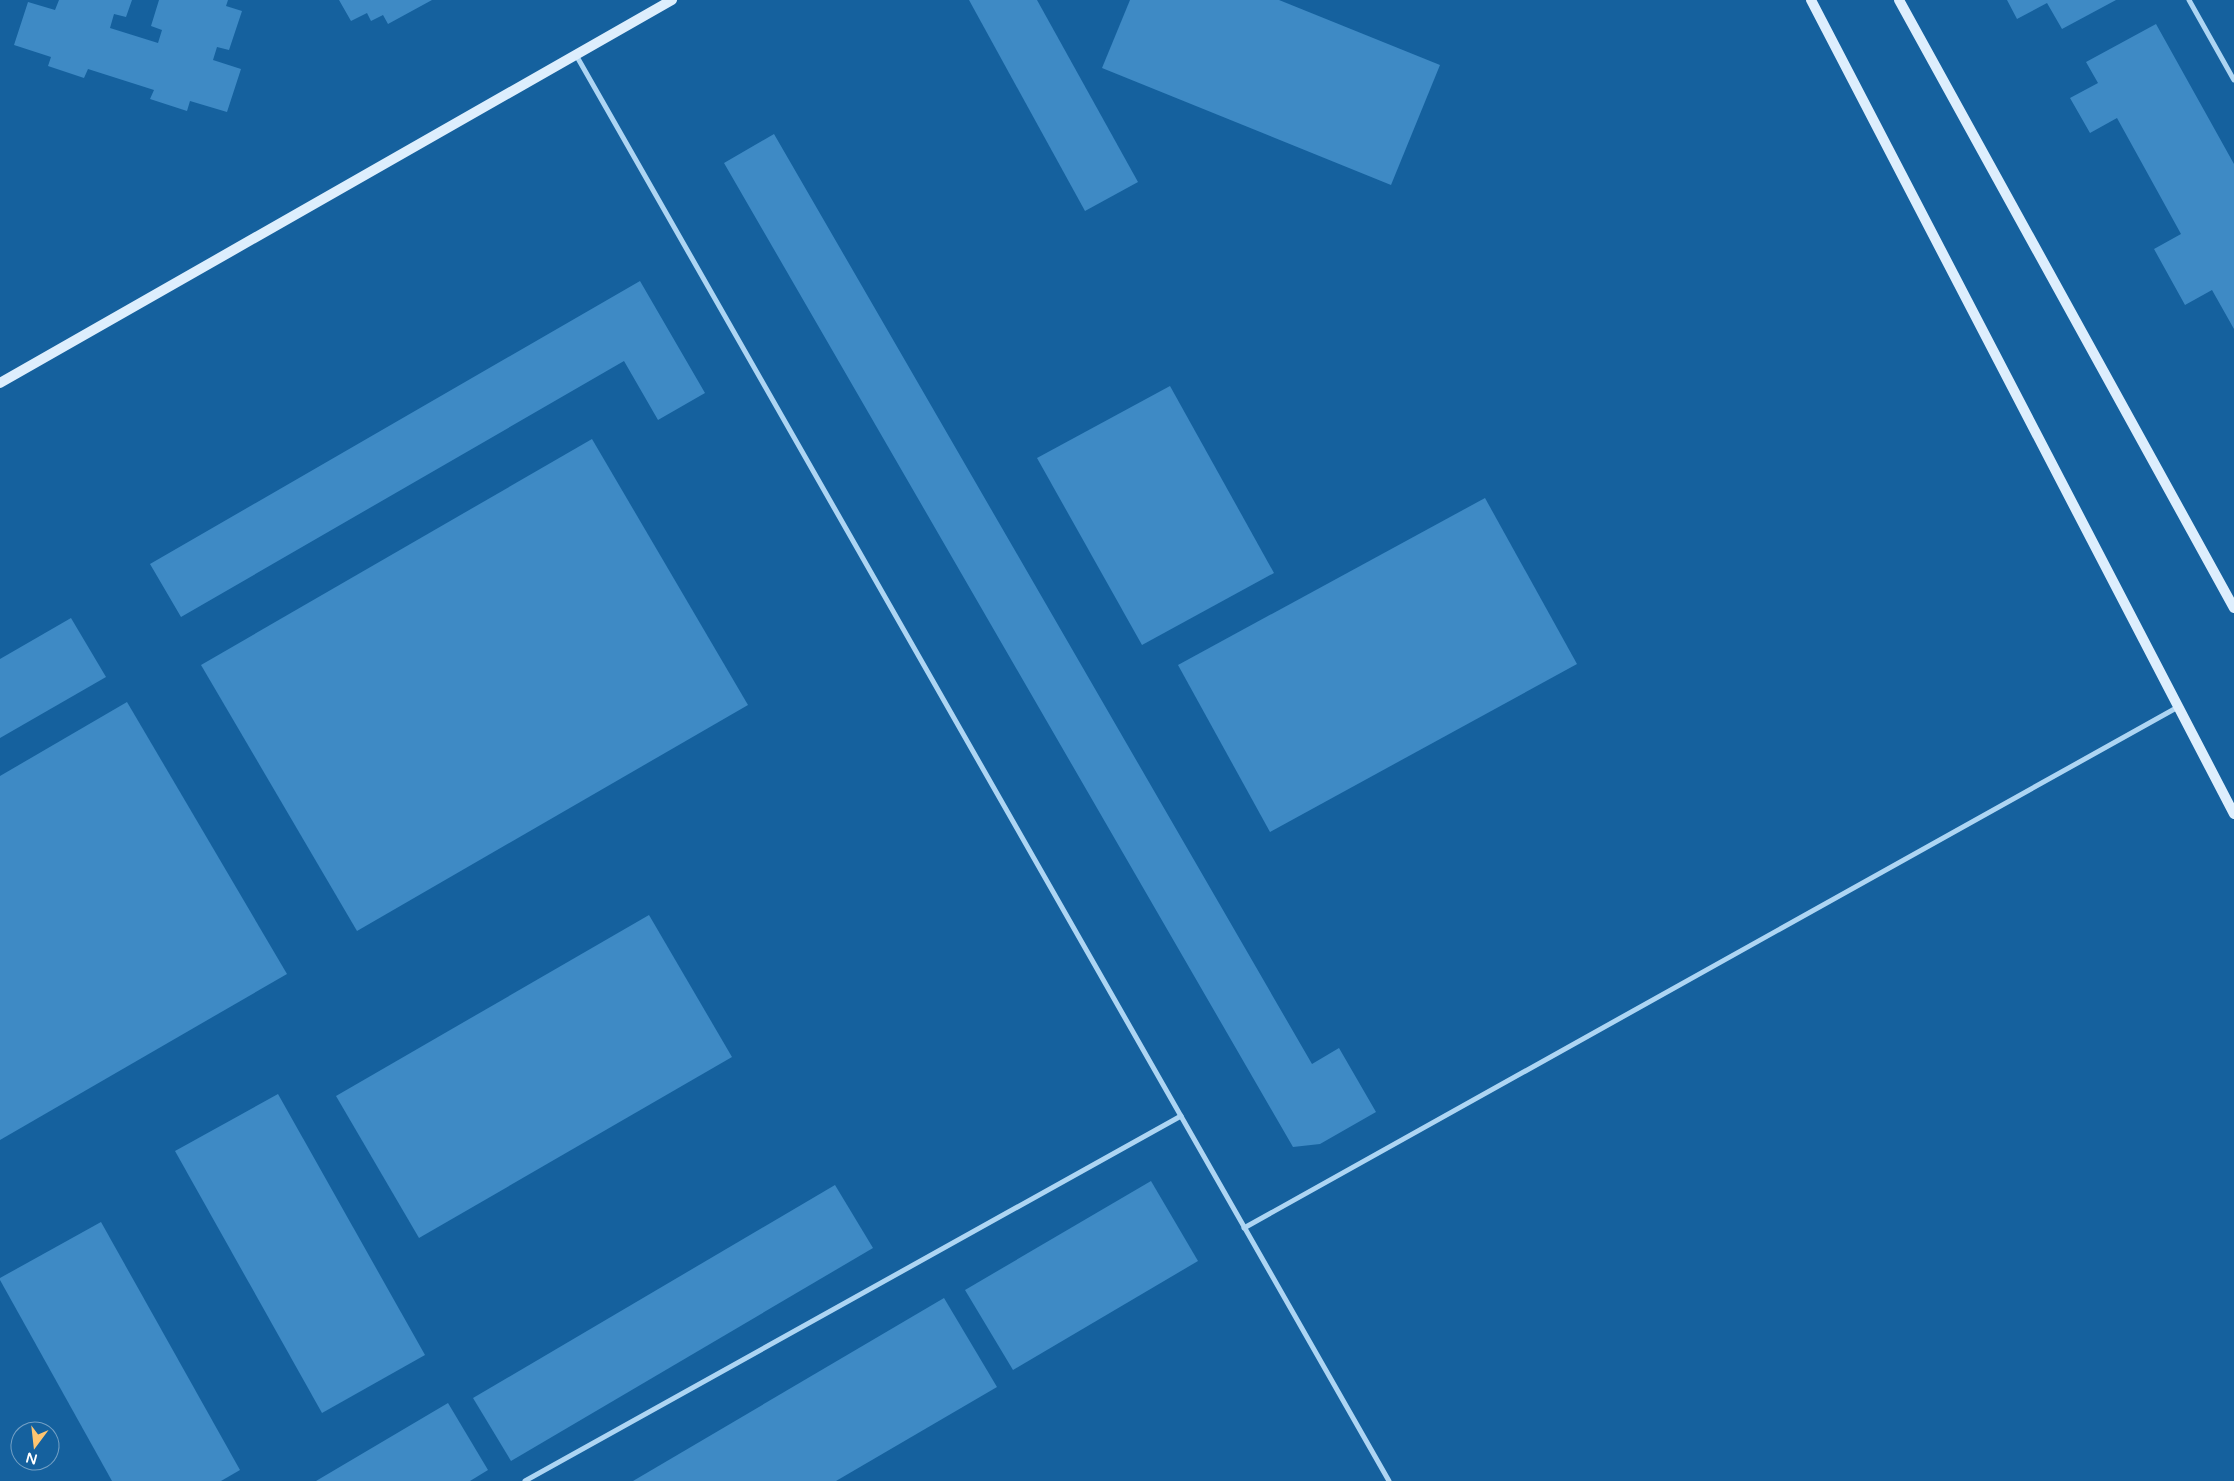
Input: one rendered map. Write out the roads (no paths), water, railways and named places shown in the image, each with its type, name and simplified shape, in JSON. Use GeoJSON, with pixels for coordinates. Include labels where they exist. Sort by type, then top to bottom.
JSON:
{"type":"FeatureCollection","features":[{"type":"Feature","properties":{"kind":"main road"},"geometry":{"type":"LineString","coordinates":[[0,383],[672,0]]}},
{"type":"Feature","properties":{"kind":"main road"},"geometry":{"type":"LineString","coordinates":[[1811,0],[2234,814]]}},
{"type":"Feature","properties":{"kind":"main road"},"geometry":{"type":"LineString","coordinates":[[1899,0],[2234,608]]}},
{"type":"Feature","properties":{"kind":"street"},"geometry":{"type":"LineString","coordinates":[[2189,0],[2234,80]]}},
{"type":"Feature","properties":{"kind":"street"},"geometry":{"type":"LineString","coordinates":[[576,55],[1389,1481]]}},
{"type":"Feature","properties":{"kind":"street"},"geometry":{"type":"LineString","coordinates":[[1244,1228],[2178,708]]}},
{"type":"Feature","properties":{"kind":"street"},"geometry":{"type":"LineString","coordinates":[[525,1481],[1181,1116]]}}]}
